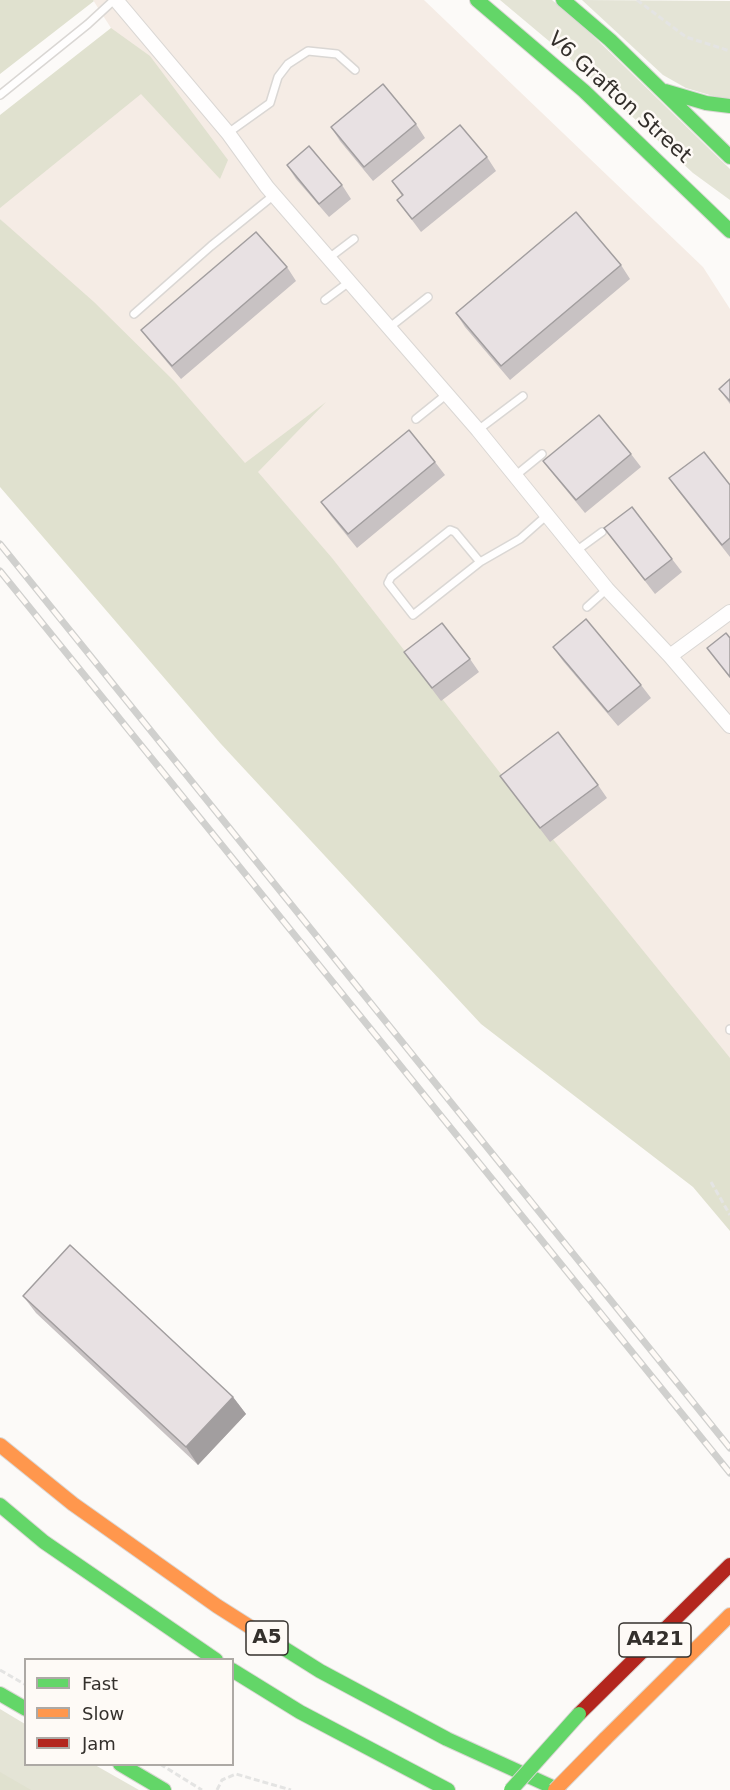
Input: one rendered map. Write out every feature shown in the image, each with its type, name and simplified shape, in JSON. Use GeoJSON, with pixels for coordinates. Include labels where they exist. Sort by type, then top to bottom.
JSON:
{"type":"FeatureCollection","features":[{"type":"Feature","properties":{"kind":"main road","name":"V6 Grafton Street"},"geometry":{"type":"LineString","coordinates":[[477,0],[584,91],[730,231]]}},
{"type":"Feature","properties":{"kind":"main road","name":"V6 Grafton Street"},"geometry":{"type":"LineString","coordinates":[[563,0],[610,40],[730,157]]}},
{"type":"Feature","properties":{"kind":"main road"},"geometry":{"type":"LineString","coordinates":[[660,89],[706,103],[730,106]]}},
{"type":"Feature","properties":{"kind":"main road","name":"A5"},"geometry":{"type":"LineString","coordinates":[[0,1445],[73,1504],[217,1606],[320,1671],[447,1739],[557,1790]]}},
{"type":"Feature","properties":{"kind":"main road","name":"A5"},"geometry":{"type":"LineString","coordinates":[[0,1505],[44,1542],[215,1658]]}},
{"type":"Feature","properties":{"kind":"main road","name":"A421"},"geometry":{"type":"LineString","coordinates":[[511,1790],[579,1714],[730,1565]]}},
{"type":"Feature","properties":{"kind":"main road","name":"A421"},"geometry":{"type":"LineString","coordinates":[[557,1790],[730,1615]]}},
{"type":"Feature","properties":{"kind":"main road","name":"A5"},"geometry":{"type":"LineString","coordinates":[[234,1671],[300,1712],[448,1790]]}},
{"type":"Feature","properties":{"kind":"main road"},"geometry":{"type":"LineString","coordinates":[[0,1694],[24,1708]]}},
{"type":"Feature","properties":{"kind":"main road"},"geometry":{"type":"LineString","coordinates":[[123,1766],[164,1790]]}},
{"type":"Feature","properties":{"kind":"street"},"geometry":{"type":"LineString","coordinates":[[115,0],[228,133],[274,195],[478,430],[607,589],[670,656],[730,726]]}},
{"type":"Feature","properties":{"kind":"street"},"geometry":{"type":"LineString","coordinates":[[670,656],[730,612]]}},
{"type":"Feature","properties":{"kind":"lane"},"geometry":{"type":"LineString","coordinates":[[0,95],[115,0]]}},
{"type":"Feature","properties":{"kind":"lane"},"geometry":{"type":"LineString","coordinates":[[228,133],[270,103],[278,77],[288,64],[308,51],[337,54],[355,70]]}},
{"type":"Feature","properties":{"kind":"lane"},"geometry":{"type":"LineString","coordinates":[[134,314],[211,246],[274,195]]}},
{"type":"Feature","properties":{"kind":"lane"},"geometry":{"type":"LineString","coordinates":[[329,258],[354,239]]}},
{"type":"Feature","properties":{"kind":"lane"},"geometry":{"type":"LineString","coordinates":[[326,300],[349,282]]}},
{"type":"Feature","properties":{"kind":"lane"},"geometry":{"type":"LineString","coordinates":[[390,327],[428,297]]}},
{"type":"Feature","properties":{"kind":"lane"},"geometry":{"type":"LineString","coordinates":[[416,419],[447,394]]}},
{"type":"Feature","properties":{"kind":"lane"},"geometry":{"type":"LineString","coordinates":[[478,430],[523,396]]}},
{"type":"Feature","properties":{"kind":"lane"},"geometry":{"type":"LineString","coordinates":[[514,476],[542,454]]}},
{"type":"Feature","properties":{"kind":"lane"},"geometry":{"type":"LineString","coordinates":[[480,562],[455,532],[450,530],[391,577],[388,584],[413,615],[480,562],[520,539],[546,516]]}},
{"type":"Feature","properties":{"kind":"lane"},"geometry":{"type":"LineString","coordinates":[[576,551],[602,532]]}},
{"type":"Feature","properties":{"kind":"lane"},"geometry":{"type":"LineString","coordinates":[[587,607],[607,589]]}},
{"type":"Feature","properties":{"kind":"path"},"geometry":{"type":"LineString","coordinates":[[637,0],[686,37],[730,51]]}},
{"type":"Feature","properties":{"kind":"path"},"geometry":{"type":"LineString","coordinates":[[711,1182],[730,1215]]}},
{"type":"Feature","properties":{"kind":"path"},"geometry":{"type":"LineString","coordinates":[[0,1670],[24,1684]]}},
{"type":"Feature","properties":{"kind":"path"},"geometry":{"type":"LineString","coordinates":[[163,1766],[202,1790]]}},
{"type":"Feature","properties":{"kind":"path"},"geometry":{"type":"LineString","coordinates":[[217,1790],[222,1780],[236,1774],[291,1790]]}},
{"type":"Feature","properties":{"kind":"shaded area"},"geometry":{"type":"Polygon","coordinates":[[[93,0],[424,0],[703,267],[730,309],[730,1062],[255,474],[0,219],[0,205],[111,28],[93,0]]]}},
{"type":"Feature","properties":{"kind":"shaded area"},"geometry":{"type":"Polygon","coordinates":[[[500,0],[552,0],[584,27],[730,169],[730,200],[693,173],[568,57],[500,0]]]}},
{"type":"Feature","properties":{"kind":"shaded area"},"geometry":{"type":"Polygon","coordinates":[[[582,0],[730,1],[730,101],[686,88],[663,75],[582,0]]]}},
{"type":"Feature","properties":{"kind":"shaded area"},"geometry":{"type":"Polygon","coordinates":[[[0,1709],[24,1723],[24,1766],[97,1766],[139,1790],[0,1790],[0,1709]]]}},
{"type":"Feature","properties":{"kind":"green space"},"geometry":{"type":"Polygon","coordinates":[[[0,0],[93,0],[94,1],[0,74],[0,0]]]}},
{"type":"Feature","properties":{"kind":"green space"},"geometry":{"type":"Polygon","coordinates":[[[111,28],[150,56],[228,160],[220,179],[141,94],[0,208],[0,115],[111,28]]]}},
{"type":"Feature","properties":{"kind":"green space"},"geometry":{"type":"Polygon","coordinates":[[[0,219],[94,302],[174,381],[245,463],[326,402],[258,472],[332,558],[526,806],[730,1058],[730,1231],[693,1187],[481,1024],[221,744],[0,487],[0,219]]]}},
{"type":"Feature","properties":{"kind":"green space"},"geometry":{"type":"Polygon","coordinates":[[[0,1772],[31,1790],[0,1790],[0,1772]]]}},
{"type":"Feature","properties":{"kind":"building"},"geometry":{"type":"Polygon","coordinates":[[[383,84],[416,124],[364,167],[331,127],[383,84]]]}},
{"type":"Feature","properties":{"kind":"building"},"geometry":{"type":"Polygon","coordinates":[[[460,125],[487,157],[412,219],[397,200],[403,195],[392,181],[460,125]]]}},
{"type":"Feature","properties":{"kind":"building"},"geometry":{"type":"Polygon","coordinates":[[[309,146],[342,185],[319,204],[287,165],[309,146]]]}},
{"type":"Feature","properties":{"kind":"building"},"geometry":{"type":"Polygon","coordinates":[[[576,212],[621,265],[501,366],[456,313],[576,212]]]}},
{"type":"Feature","properties":{"kind":"building"},"geometry":{"type":"Polygon","coordinates":[[[256,232],[287,267],[172,366],[141,330],[256,232]]]}},
{"type":"Feature","properties":{"kind":"building"},"geometry":{"type":"Polygon","coordinates":[[[730,379],[730,401],[719,389],[730,379]]]}},
{"type":"Feature","properties":{"kind":"building"},"geometry":{"type":"Polygon","coordinates":[[[599,415],[631,454],[576,500],[543,461],[599,415]]]}},
{"type":"Feature","properties":{"kind":"building"},"geometry":{"type":"Polygon","coordinates":[[[409,430],[435,462],[348,534],[321,502],[409,430]]]}},
{"type":"Feature","properties":{"kind":"building"},"geometry":{"type":"Polygon","coordinates":[[[704,452],[730,485],[730,538],[722,545],[669,478],[704,452]]]}},
{"type":"Feature","properties":{"kind":"building"},"geometry":{"type":"Polygon","coordinates":[[[632,507],[672,559],[645,580],[604,528],[632,507]]]}},
{"type":"Feature","properties":{"kind":"building"},"geometry":{"type":"Polygon","coordinates":[[[586,619],[641,685],[608,712],[553,647],[586,619]]]}},
{"type":"Feature","properties":{"kind":"building"},"geometry":{"type":"Polygon","coordinates":[[[442,623],[470,659],[432,688],[404,652],[442,623]]]}},
{"type":"Feature","properties":{"kind":"building"},"geometry":{"type":"Polygon","coordinates":[[[726,633],[730,638],[730,677],[707,648],[726,633]]]}},
{"type":"Feature","properties":{"kind":"building"},"geometry":{"type":"Polygon","coordinates":[[[558,732],[598,785],[540,828],[500,776],[558,732]]]}},
{"type":"Feature","properties":{"kind":"building"},"geometry":{"type":"Polygon","coordinates":[[[70,1245],[233,1397],[186,1447],[23,1296],[70,1245]]]}},
{"type":"Feature","properties":{"kind":"railway"},"geometry":{"type":"LineString","coordinates":[[0,544],[730,1448]]}},
{"type":"Feature","properties":{"kind":"railway"},"geometry":{"type":"LineString","coordinates":[[0,571],[730,1473]]}},
{"type":"Feature","properties":{"kind":"traffic: fast"},"geometry":{"type":"LineString","coordinates":[[477,0],[584,91],[730,231]]}},
{"type":"Feature","properties":{"kind":"traffic: fast"},"geometry":{"type":"LineString","coordinates":[[563,0],[610,40],[730,157]]}},
{"type":"Feature","properties":{"kind":"traffic: fast"},"geometry":{"type":"LineString","coordinates":[[665,91],[706,103],[730,106]]}},
{"type":"Feature","properties":{"kind":"traffic: fast"},"geometry":{"type":"LineString","coordinates":[[0,1505],[44,1542],[213,1658]]}},
{"type":"Feature","properties":{"kind":"traffic: fast"},"geometry":{"type":"LineString","coordinates":[[258,1632],[320,1671],[447,1739],[559,1790]]}},
{"type":"Feature","properties":{"kind":"traffic: fast"},"geometry":{"type":"LineString","coordinates":[[234,1671],[300,1712],[448,1790]]}},
{"type":"Feature","properties":{"kind":"traffic: fast"},"geometry":{"type":"LineString","coordinates":[[0,1694],[24,1708]]}},
{"type":"Feature","properties":{"kind":"traffic: fast"},"geometry":{"type":"LineString","coordinates":[[511,1790],[579,1714]]}},
{"type":"Feature","properties":{"kind":"traffic: fast"},"geometry":{"type":"LineString","coordinates":[[123,1766],[164,1790]]}},
{"type":"Feature","properties":{"kind":"traffic: slow"},"geometry":{"type":"LineString","coordinates":[[0,1445],[73,1504],[217,1606],[258,1632]]}},
{"type":"Feature","properties":{"kind":"traffic: slow"},"geometry":{"type":"LineString","coordinates":[[605,1739],[730,1615]]}},
{"type":"Feature","properties":{"kind":"traffic: slow"},"geometry":{"type":"LineString","coordinates":[[555,1790],[605,1739]]}},
{"type":"Feature","properties":{"kind":"traffic: jam"},"geometry":{"type":"LineString","coordinates":[[579,1714],[730,1565]]}}]}
